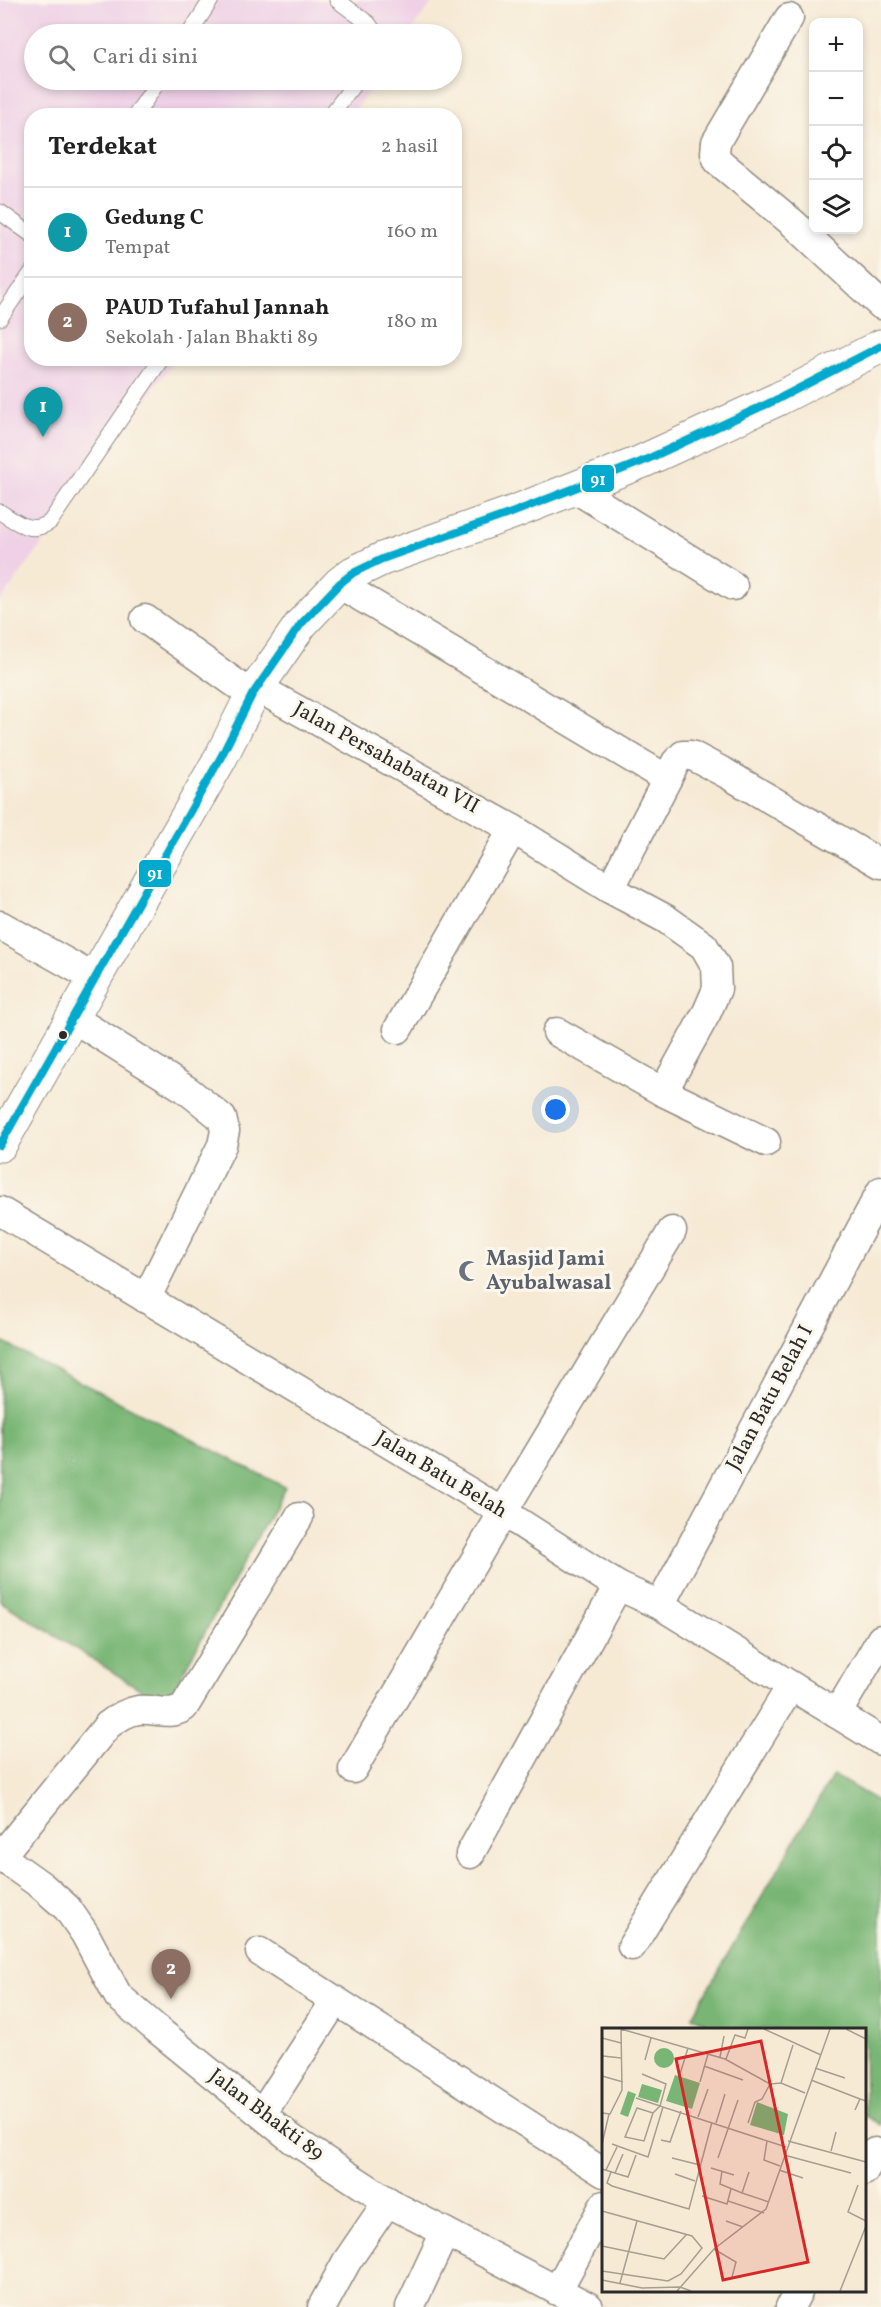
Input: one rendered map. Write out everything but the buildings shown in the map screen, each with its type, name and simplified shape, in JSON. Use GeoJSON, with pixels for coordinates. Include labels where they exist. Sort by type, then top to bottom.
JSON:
{"type":"FeatureCollection","features":[{"type":"Feature","properties":{"kind":"street"},"geometry":{"type":"LineString","coordinates":[[789,18],[716,142],[714,153],[718,161],[794,224],[881,305]]}},
{"type":"Feature","properties":{"kind":"street"},"geometry":{"type":"LineString","coordinates":[[4,1128],[94,978],[221,757],[255,691],[301,624],[339,584],[352,573],[382,559],[514,512],[641,462],[778,399],[881,346]]}},
{"type":"Feature","properties":{"kind":"street"},"geometry":{"type":"LineString","coordinates":[[574,488],[733,586]]}},
{"type":"Feature","properties":{"kind":"street"},"geometry":{"type":"LineString","coordinates":[[339,584],[667,779]]}},
{"type":"Feature","properties":{"kind":"street","name":"Jalan Persahabatan VII"},"geometry":{"type":"LineString","coordinates":[[145,619],[255,691],[513,830],[610,890],[666,919],[704,946],[716,968],[717,989],[663,1092]]}},
{"type":"Feature","properties":{"kind":"street"},"geometry":{"type":"LineString","coordinates":[[610,890],[667,779],[683,755],[691,755],[727,774],[881,864]]}},
{"type":"Feature","properties":{"kind":"street"},"geometry":{"type":"LineString","coordinates":[[398,1029],[513,830]]}},
{"type":"Feature","properties":{"kind":"street"},"geometry":{"type":"LineString","coordinates":[[0,925],[94,978]]}},
{"type":"Feature","properties":{"kind":"street"},"geometry":{"type":"LineString","coordinates":[[71,1017],[187,1090],[222,1118],[225,1131],[222,1145],[146,1299]]}},
{"type":"Feature","properties":{"kind":"street"},"geometry":{"type":"LineString","coordinates":[[557,1032],[663,1092],[766,1142]]}},
{"type":"Feature","properties":{"kind":"street","name":"Jalan Batu Belah I"},"geometry":{"type":"LineString","coordinates":[[660,1605],[879,1201]]}},
{"type":"Feature","properties":{"kind":"street","name":"Jalan Batu Belah"},"geometry":{"type":"LineString","coordinates":[[0,1211],[503,1512],[618,1586],[660,1605],[881,1741]]}},
{"type":"Feature","properties":{"kind":"street"},"geometry":{"type":"LineString","coordinates":[[353,1769],[503,1512],[672,1231]]}},
{"type":"Feature","properties":{"kind":"street"},"geometry":{"type":"LineString","coordinates":[[0,1856],[108,1725],[123,1714],[139,1710],[176,1713],[184,1707],[299,1516]]}},
{"type":"Feature","properties":{"kind":"street"},"geometry":{"type":"LineString","coordinates":[[470,1854],[618,1586]]}},
{"type":"Feature","properties":{"kind":"street"},"geometry":{"type":"LineString","coordinates":[[837,1714],[881,1639]]}},
{"type":"Feature","properties":{"kind":"street"},"geometry":{"type":"LineString","coordinates":[[632,1946],[790,1686]]}},
{"type":"Feature","properties":{"kind":"street","name":"Jalan Bhakti 89"},"geometry":{"type":"LineString","coordinates":[[0,1856],[42,1886],[67,1908],[85,1934],[118,1996],[292,2139],[388,2201],[589,2307]]}},
{"type":"Feature","properties":{"kind":"street"},"geometry":{"type":"LineString","coordinates":[[260,1953],[602,2172]]}},
{"type":"Feature","properties":{"kind":"street"},"geometry":{"type":"LineString","coordinates":[[262,2114],[335,2001]]}},
{"type":"Feature","properties":{"kind":"street"},"geometry":{"type":"LineString","coordinates":[[322,2307],[347,2261],[388,2201]]}},
{"type":"Feature","properties":{"kind":"street"},"geometry":{"type":"LineString","coordinates":[[557,2291],[602,2207]]}},
{"type":"Feature","properties":{"kind":"street"},"geometry":{"type":"LineString","coordinates":[[410,2307],[445,2232]]}},
{"type":"Feature","properties":{"kind":"street"},"geometry":{"type":"LineString","coordinates":[[790,2307],[799,2292]]}},
{"type":"Feature","properties":{"kind":"lane"},"geometry":{"type":"LineString","coordinates":[[195,24],[211,0]]}},
{"type":"Feature","properties":{"kind":"lane"},"geometry":{"type":"LineString","coordinates":[[337,0],[369,24]]}},
{"type":"Feature","properties":{"kind":"lane"},"geometry":{"type":"LineString","coordinates":[[140,108],[152,90]]}},
{"type":"Feature","properties":{"kind":"lane"},"geometry":{"type":"LineString","coordinates":[[336,108],[350,90]]}},
{"type":"Feature","properties":{"kind":"lane"},"geometry":{"type":"LineString","coordinates":[[0,212],[24,229]]}},
{"type":"Feature","properties":{"kind":"lane"},"geometry":{"type":"LineString","coordinates":[[0,318],[24,284]]}},
{"type":"Feature","properties":{"kind":"lane"},"geometry":{"type":"LineString","coordinates":[[0,512],[29,528],[42,527],[50,522],[157,366]]}},
{"type":"Feature","properties":{"kind":"shaded area"},"geometry":{"type":"Polygon","coordinates":[[[0,0],[434,0],[416,24],[24,24],[24,90],[370,90],[356,108],[24,108],[24,366],[170,366],[0,602],[0,0]]]}},
{"type":"Feature","properties":{"kind":"green space"},"geometry":{"type":"Polygon","coordinates":[[[0,1341],[285,1487],[165,1705],[0,1601],[0,1341]]]}},
{"type":"Feature","properties":{"kind":"green space"},"geometry":{"type":"Polygon","coordinates":[[[833,1775],[881,1803],[881,2125],[866,2117],[866,2028],[713,2028],[692,2016],[833,1775]]]}},
{"type":"Feature","properties":{"kind":"transit line","name":"91"},"geometry":{"type":"LineString","coordinates":[[0,1145],[221,757],[252,695],[301,624],[339,584],[353,573],[382,559],[514,512],[641,462],[778,399],[881,346]]}},
{"type":"Feature","properties":{"kind":"place","name":"Gedung C"},"geometry":{"type":"Point","coordinates":[43,437]}},
{"type":"Feature","properties":{"kind":"place","name":"Masjid Jami Ayubalwasal"},"geometry":{"type":"Point","coordinates":[469,1271]}},
{"type":"Feature","properties":{"kind":"place","name":"PAUD Tufahul Jannah"},"geometry":{"type":"Point","coordinates":[171,1999]}}]}
